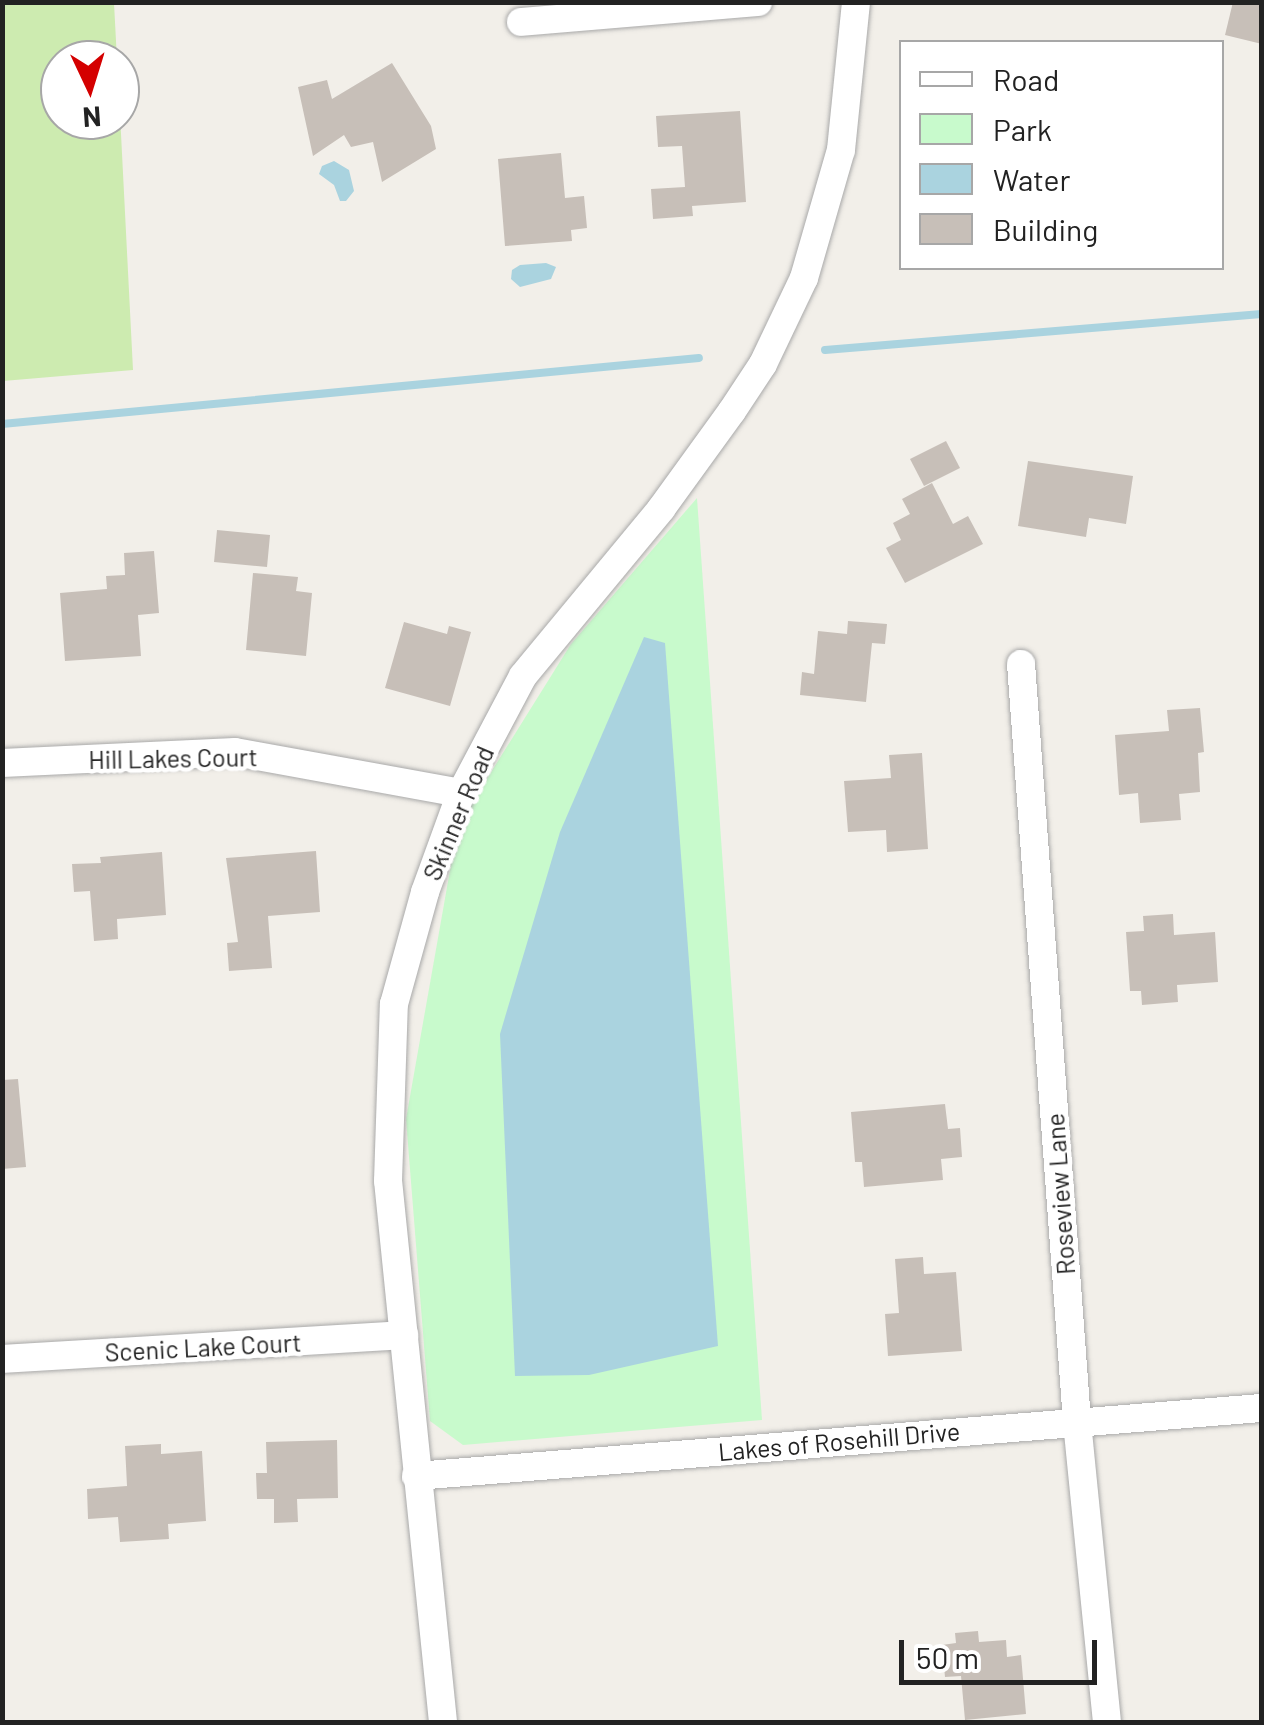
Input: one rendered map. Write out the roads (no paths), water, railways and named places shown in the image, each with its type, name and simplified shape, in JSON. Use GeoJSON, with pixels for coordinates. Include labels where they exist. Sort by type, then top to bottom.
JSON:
{"type":"FeatureCollection","features":[{"type":"Feature","properties":{"kind":"street"},"geometry":{"type":"LineString","coordinates":[[521,22],[758,2]]}},
{"type":"Feature","properties":{"kind":"street","name":"Skinner Road"},"geometry":{"type":"LineString","coordinates":[[443,1722],[388,1181],[394,1004],[425,892],[461,793],[523,676],[661,509],[764,364],[804,278],[841,150],[856,2]]}},
{"type":"Feature","properties":{"kind":"street","name":"Roseview Lane"},"geometry":{"type":"LineString","coordinates":[[1021,664],[1077,1422],[1107,1722]]}},
{"type":"Feature","properties":{"kind":"street","name":"Hill Lakes Court"},"geometry":{"type":"LineString","coordinates":[[2,763],[234,752],[461,793]]}},
{"type":"Feature","properties":{"kind":"street","name":"Scenic Lake Court"},"geometry":{"type":"LineString","coordinates":[[2,1359],[404,1335]]}},
{"type":"Feature","properties":{"kind":"street","name":"Lakes of Rosehill Drive"},"geometry":{"type":"LineString","coordinates":[[416,1476],[1262,1408]]}},
{"type":"Feature","properties":{"kind":"water"},"geometry":{"type":"Polygon","coordinates":[[[334,161],[349,170],[354,191],[346,201],[340,201],[334,185],[319,174],[322,166],[334,161]]]}},
{"type":"Feature","properties":{"kind":"water"},"geometry":{"type":"Polygon","coordinates":[[[546,263],[556,267],[551,279],[520,287],[511,279],[512,270],[520,265],[546,263]]]}},
{"type":"Feature","properties":{"kind":"water"},"geometry":{"type":"Polygon","coordinates":[[[644,637],[665,643],[718,1346],[589,1375],[515,1376],[500,1034],[560,832],[644,637]]]}},
{"type":"Feature","properties":{"kind":"waterway"},"geometry":{"type":"LineString","coordinates":[[825,350],[1262,314]]}},
{"type":"Feature","properties":{"kind":"waterway"},"geometry":{"type":"LineString","coordinates":[[2,424],[699,358]]}}]}
